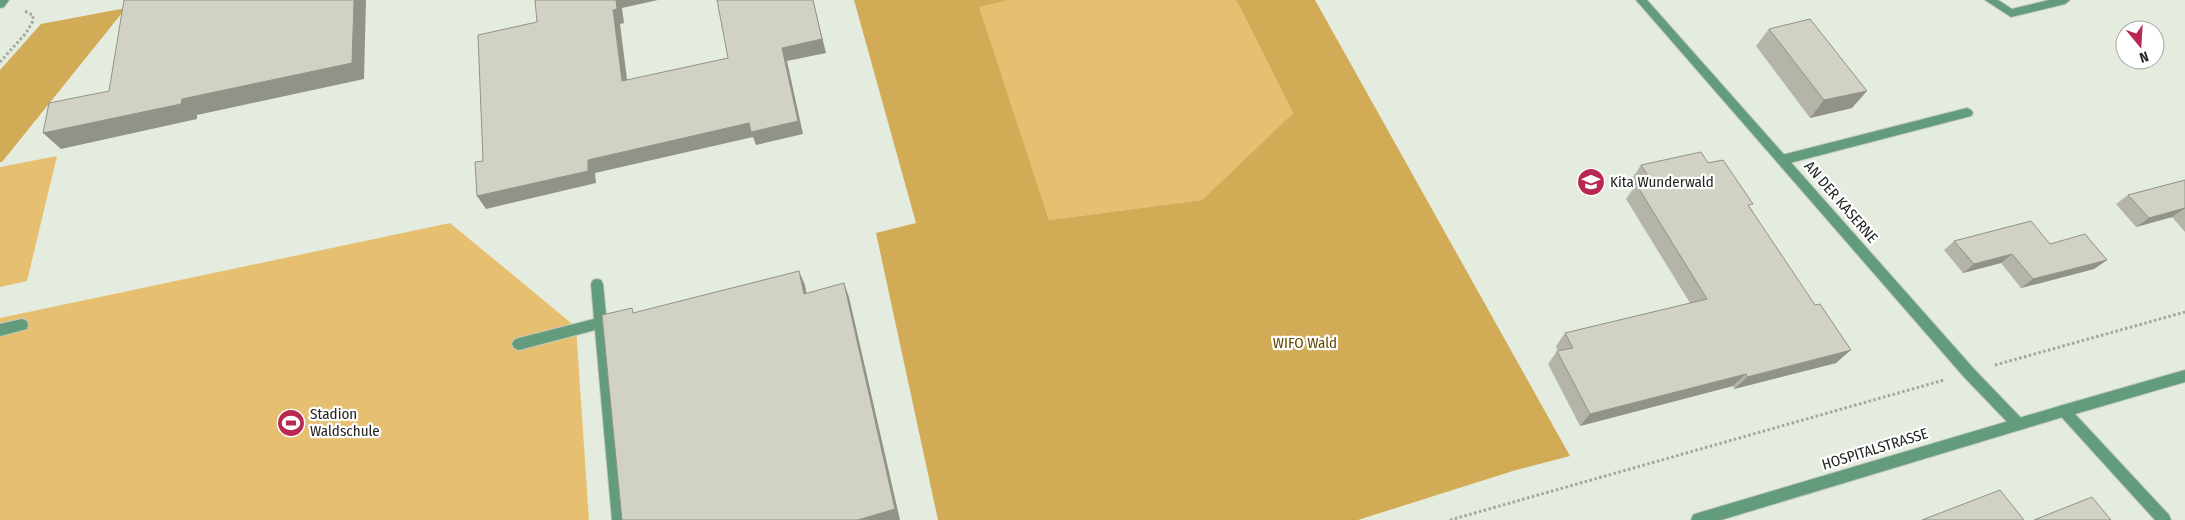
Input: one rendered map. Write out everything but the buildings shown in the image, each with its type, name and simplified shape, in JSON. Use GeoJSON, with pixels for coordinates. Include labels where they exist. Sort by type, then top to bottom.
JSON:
{"type":"FeatureCollection","features":[{"type":"Feature","properties":{"kind":"street"},"geometry":{"type":"LineString","coordinates":[[0,4],[4,0]]}},
{"type":"Feature","properties":{"kind":"street","name":"AN DER KASERNE"},"geometry":{"type":"LineString","coordinates":[[1642,0],[1970,373],[2018,424]]}},
{"type":"Feature","properties":{"kind":"street"},"geometry":{"type":"LineString","coordinates":[[1990,0],[2011,13],[2065,0]]}},
{"type":"Feature","properties":{"kind":"street"},"geometry":{"type":"LineString","coordinates":[[1782,160],[1967,113]]}},
{"type":"Feature","properties":{"kind":"street"},"geometry":{"type":"LineString","coordinates":[[597,284],[619,520]]}},
{"type":"Feature","properties":{"kind":"street"},"geometry":{"type":"LineString","coordinates":[[519,344],[601,322]]}},
{"type":"Feature","properties":{"kind":"street"},"geometry":{"type":"LineString","coordinates":[[0,330],[22,326]]}},
{"type":"Feature","properties":{"kind":"street"},"geometry":{"type":"LineString","coordinates":[[2164,520],[2063,411],[2185,376]]}},
{"type":"Feature","properties":{"kind":"street","name":"HOSPITALSTRASSE"},"geometry":{"type":"LineString","coordinates":[[1698,520],[2063,411]]}},
{"type":"Feature","properties":{"kind":"path"},"geometry":{"type":"LineString","coordinates":[[0,62],[34,20],[33,15],[19,7]]}},
{"type":"Feature","properties":{"kind":"path"},"geometry":{"type":"LineString","coordinates":[[1450,520],[2185,312]]}},
{"type":"Feature","properties":{"kind":"shaded area"},"geometry":{"type":"Polygon","coordinates":[[[1009,0],[1236,0],[1293,113],[1202,200],[1049,220],[978,6],[1009,0]]]}},
{"type":"Feature","properties":{"kind":"shaded area"},"geometry":{"type":"Polygon","coordinates":[[[57,156],[27,281],[0,287],[0,167],[57,156]]]}},
{"type":"Feature","properties":{"kind":"shaded area","name":"Stadion Waldschule"},"geometry":{"type":"Polygon","coordinates":[[[450,223],[576,327],[589,520],[0,520],[0,318],[450,223]]]}},
{"type":"Feature","properties":{"kind":"green space","name":"WIFO Wald"},"geometry":{"type":"Polygon","coordinates":[[[854,0],[1009,0],[979,7],[1049,220],[1202,200],[1293,113],[1236,0],[1315,0],[1570,456],[1516,470],[1358,520],[938,520],[876,233],[916,223],[854,0]]]}},
{"type":"Feature","properties":{"kind":"green space"},"geometry":{"type":"Polygon","coordinates":[[[126,8],[2,162],[0,162],[0,70],[41,24],[126,8]]]}},
{"type":"Feature","properties":{"kind":"place","name":"Kita Wunderwald"},"geometry":{"type":"Point","coordinates":[1591,182]}},
{"type":"Feature","properties":{"kind":"place","name":"Stadion Waldschule"},"geometry":{"type":"Point","coordinates":[291,423]}}]}
